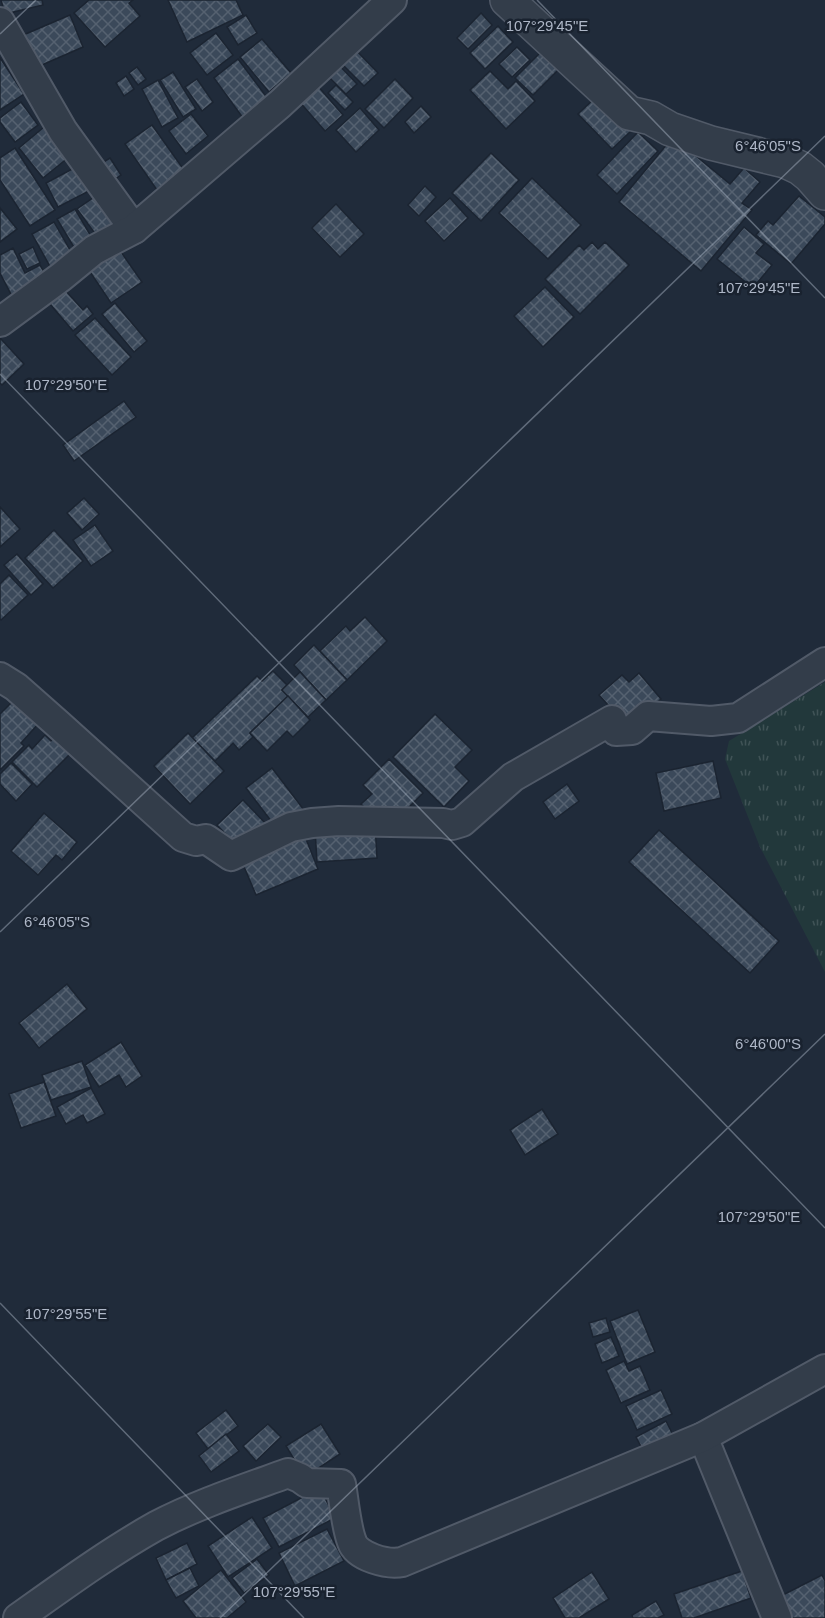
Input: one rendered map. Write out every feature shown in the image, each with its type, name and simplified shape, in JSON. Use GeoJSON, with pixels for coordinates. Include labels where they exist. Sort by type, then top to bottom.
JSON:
{"type":"FeatureCollection","features":[{"type":"Feature","properties":{"kind":"street"},"geometry":{"type":"LineString","coordinates":[[0,322],[94,250],[134,229],[280,104],[392,0]]}},
{"type":"Feature","properties":{"kind":"street"},"geometry":{"type":"LineString","coordinates":[[507,0],[629,113],[651,118],[670,129],[711,143],[785,161],[800,168],[825,193]]}},
{"type":"Feature","properties":{"kind":"street"},"geometry":{"type":"LineString","coordinates":[[0,22],[63,131],[134,229]]}},
{"type":"Feature","properties":{"kind":"street"},"geometry":{"type":"LineString","coordinates":[[0,677],[16,687],[183,837],[196,841],[206,839],[231,856],[291,827],[312,823],[339,821],[457,824],[513,777],[612,720],[616,731],[632,730],[648,716],[711,721],[738,718],[825,662]]}},
{"type":"Feature","properties":{"kind":"street"},"geometry":{"type":"LineString","coordinates":[[18,1618],[82,1573],[157,1526],[222,1496],[288,1473],[307,1483],[341,1484],[352,1544],[362,1553],[376,1560],[395,1564],[409,1560],[703,1437],[825,1369]]}},
{"type":"Feature","properties":{"kind":"street"},"geometry":{"type":"LineString","coordinates":[[703,1437],[777,1618]]}},
{"type":"Feature","properties":{"kind":"green space"},"geometry":{"type":"Polygon","coordinates":[[[825,682],[825,972],[760,847],[725,759],[729,741],[825,682]]]}},
{"type":"Feature","properties":{"kind":"building"},"geometry":{"type":"Polygon","coordinates":[[[1,0],[42,0],[43,5],[5,14],[1,0]]]}},
{"type":"Feature","properties":{"kind":"building"},"geometry":{"type":"Polygon","coordinates":[[[89,0],[133,0],[129,3],[140,16],[105,47],[74,13],[89,0]]]}},
{"type":"Feature","properties":{"kind":"building"},"geometry":{"type":"Polygon","coordinates":[[[168,0],[236,0],[243,15],[187,42],[168,0]]]}},
{"type":"Feature","properties":{"kind":"building"},"geometry":{"type":"Polygon","coordinates":[[[481,13],[492,25],[468,49],[457,38],[481,13]]]}},
{"type":"Feature","properties":{"kind":"building"},"geometry":{"type":"Polygon","coordinates":[[[70,15],[83,47],[35,68],[21,36],[70,15]]]}},
{"type":"Feature","properties":{"kind":"building"},"geometry":{"type":"Polygon","coordinates":[[[246,15],[257,33],[238,45],[227,27],[246,15]]]}},
{"type":"Feature","properties":{"kind":"building"},"geometry":{"type":"Polygon","coordinates":[[[498,26],[513,42],[485,69],[470,53],[498,26]]]}},
{"type":"Feature","properties":{"kind":"building"},"geometry":{"type":"Polygon","coordinates":[[[216,33],[233,55],[207,75],[190,53],[216,33]]]}},
{"type":"Feature","properties":{"kind":"building"},"geometry":{"type":"Polygon","coordinates":[[[262,39],[291,73],[269,92],[240,57],[262,39]]]}},
{"type":"Feature","properties":{"kind":"building"},"geometry":{"type":"Polygon","coordinates":[[[353,47],[378,73],[364,86],[339,61],[353,47]]]}},
{"type":"Feature","properties":{"kind":"building"},"geometry":{"type":"Polygon","coordinates":[[[517,47],[530,60],[512,77],[499,64],[517,47]]]}},
{"type":"Feature","properties":{"kind":"building"},"geometry":{"type":"Polygon","coordinates":[[[543,50],[561,67],[533,95],[515,78],[543,50]]]}},
{"type":"Feature","properties":{"kind":"building"},"geometry":{"type":"Polygon","coordinates":[[[0,58],[24,94],[0,110],[0,58]]]}},
{"type":"Feature","properties":{"kind":"building"},"geometry":{"type":"Polygon","coordinates":[[[238,59],[268,99],[243,118],[214,78],[238,59]]]}},
{"type":"Feature","properties":{"kind":"building"},"geometry":{"type":"Polygon","coordinates":[[[336,62],[357,84],[346,94],[325,73],[336,62]]]}},
{"type":"Feature","properties":{"kind":"building"},"geometry":{"type":"Polygon","coordinates":[[[137,67],[146,79],[138,85],[129,73],[137,67]]]}},
{"type":"Feature","properties":{"kind":"building"},"geometry":{"type":"Polygon","coordinates":[[[490,71],[508,89],[516,81],[535,101],[506,129],[470,90],[490,71]]]}},
{"type":"Feature","properties":{"kind":"building"},"geometry":{"type":"Polygon","coordinates":[[[173,72],[196,109],[183,117],[160,80],[173,72]]]}},
{"type":"Feature","properties":{"kind":"building"},"geometry":{"type":"Polygon","coordinates":[[[126,76],[134,89],[124,96],[116,83],[126,76]]]}},
{"type":"Feature","properties":{"kind":"building"},"geometry":{"type":"Polygon","coordinates":[[[197,79],[213,102],[202,111],[185,87],[197,79]]]}},
{"type":"Feature","properties":{"kind":"building"},"geometry":{"type":"Polygon","coordinates":[[[395,79],[413,98],[384,128],[365,109],[395,79]]]}},
{"type":"Feature","properties":{"kind":"building"},"geometry":{"type":"Polygon","coordinates":[[[158,80],[178,118],[162,127],[142,89],[158,80]]]}},
{"type":"Feature","properties":{"kind":"building"},"geometry":{"type":"Polygon","coordinates":[[[316,84],[343,115],[325,131],[298,100],[316,84]]]}},
{"type":"Feature","properties":{"kind":"building"},"geometry":{"type":"Polygon","coordinates":[[[336,85],[353,102],[345,110],[328,93],[336,85]]]}},
{"type":"Feature","properties":{"kind":"building"},"geometry":{"type":"Polygon","coordinates":[[[597,96],[631,131],[612,149],[578,114],[597,96]]]}},
{"type":"Feature","properties":{"kind":"building"},"geometry":{"type":"Polygon","coordinates":[[[21,102],[38,125],[15,142],[0,122],[0,118],[21,102]]]}},
{"type":"Feature","properties":{"kind":"building"},"geometry":{"type":"Polygon","coordinates":[[[421,106],[431,117],[414,133],[405,122],[421,106]]]}},
{"type":"Feature","properties":{"kind":"building"},"geometry":{"type":"Polygon","coordinates":[[[360,108],[379,130],[356,152],[336,130],[360,108]]]}},
{"type":"Feature","properties":{"kind":"building"},"geometry":{"type":"Polygon","coordinates":[[[191,114],[208,136],[186,154],[169,131],[191,114]]]}},
{"type":"Feature","properties":{"kind":"building"},"geometry":{"type":"Polygon","coordinates":[[[152,125],[184,170],[157,190],[125,144],[152,125]]]}},
{"type":"Feature","properties":{"kind":"building"},"geometry":{"type":"Polygon","coordinates":[[[44,127],[69,157],[43,178],[19,148],[44,127]]]}},
{"type":"Feature","properties":{"kind":"building"},"geometry":{"type":"Polygon","coordinates":[[[638,132],[658,151],[617,194],[597,175],[638,132]]]}},
{"type":"Feature","properties":{"kind":"building"},"geometry":{"type":"Polygon","coordinates":[[[673,137],[730,184],[744,168],[760,182],[742,203],[752,210],[701,271],[619,202],[673,137]]]}},
{"type":"Feature","properties":{"kind":"building"},"geometry":{"type":"Polygon","coordinates":[[[15,148],[55,210],[30,226],[0,180],[0,158],[15,148]]]}},
{"type":"Feature","properties":{"kind":"building"},"geometry":{"type":"Polygon","coordinates":[[[491,153],[519,180],[481,221],[452,193],[491,153]]]}},
{"type":"Feature","properties":{"kind":"building"},"geometry":{"type":"Polygon","coordinates":[[[110,158],[121,175],[109,183],[97,166],[110,158]]]}},
{"type":"Feature","properties":{"kind":"building"},"geometry":{"type":"Polygon","coordinates":[[[76,167],[89,191],[58,207],[46,183],[76,167]]]}},
{"type":"Feature","properties":{"kind":"building"},"geometry":{"type":"Polygon","coordinates":[[[532,178],[581,225],[548,259],[499,213],[532,178]]]}},
{"type":"Feature","properties":{"kind":"building"},"geometry":{"type":"Polygon","coordinates":[[[425,186],[436,197],[419,216],[408,205],[425,186]]]}},
{"type":"Feature","properties":{"kind":"building"},"geometry":{"type":"Polygon","coordinates":[[[103,191],[124,220],[99,239],[77,209],[103,191]]]}},
{"type":"Feature","properties":{"kind":"building"},"geometry":{"type":"Polygon","coordinates":[[[799,196],[825,217],[825,224],[791,264],[756,235],[768,221],[773,225],[799,196]]]}},
{"type":"Feature","properties":{"kind":"building"},"geometry":{"type":"Polygon","coordinates":[[[450,198],[468,218],[444,241],[425,221],[450,198]]]}},
{"type":"Feature","properties":{"kind":"building"},"geometry":{"type":"Polygon","coordinates":[[[336,204],[364,234],[340,257],[312,228],[336,204]]]}},
{"type":"Feature","properties":{"kind":"building"},"geometry":{"type":"Polygon","coordinates":[[[0,208],[17,229],[0,242],[0,208]]]}},
{"type":"Feature","properties":{"kind":"building"},"geometry":{"type":"Polygon","coordinates":[[[75,209],[92,238],[75,249],[57,219],[75,209]]]}},
{"type":"Feature","properties":{"kind":"building"},"geometry":{"type":"Polygon","coordinates":[[[54,222],[74,257],[52,270],[32,234],[54,222]]]}},
{"type":"Feature","properties":{"kind":"building"},"geometry":{"type":"Polygon","coordinates":[[[744,227],[764,244],[756,253],[772,265],[753,288],[717,259],[744,227]]]}},
{"type":"Feature","properties":{"kind":"building"},"geometry":{"type":"Polygon","coordinates":[[[114,242],[142,282],[111,303],[84,263],[114,242]]]}},
{"type":"Feature","properties":{"kind":"building"},"geometry":{"type":"Polygon","coordinates":[[[592,242],[598,249],[605,242],[629,265],[580,314],[545,279],[579,245],[584,250],[592,242]]]}},
{"type":"Feature","properties":{"kind":"building"},"geometry":{"type":"Polygon","coordinates":[[[33,247],[40,263],[27,269],[19,254],[33,247]]]}},
{"type":"Feature","properties":{"kind":"building"},"geometry":{"type":"Polygon","coordinates":[[[13,248],[25,273],[40,265],[49,281],[14,300],[0,273],[0,255],[13,248]]]}},
{"type":"Feature","properties":{"kind":"building"},"geometry":{"type":"Polygon","coordinates":[[[545,287],[574,317],[543,347],[514,316],[545,287]]]}},
{"type":"Feature","properties":{"kind":"building"},"geometry":{"type":"Polygon","coordinates":[[[65,290],[83,310],[87,306],[93,314],[73,331],[50,304],[65,290]]]}},
{"type":"Feature","properties":{"kind":"building"},"geometry":{"type":"Polygon","coordinates":[[[115,303],[147,341],[134,352],[102,314],[115,303]]]}},
{"type":"Feature","properties":{"kind":"building"},"geometry":{"type":"Polygon","coordinates":[[[95,318],[131,357],[112,375],[75,335],[95,318]]]}},
{"type":"Feature","properties":{"kind":"building"},"geometry":{"type":"Polygon","coordinates":[[[0,338],[24,364],[2,385],[0,383],[0,338]]]}},
{"type":"Feature","properties":{"kind":"building"},"geometry":{"type":"Polygon","coordinates":[[[124,401],[136,417],[74,461],[63,445],[124,401]]]}},
{"type":"Feature","properties":{"kind":"building"},"geometry":{"type":"Polygon","coordinates":[[[84,498],[99,514],[82,530],[67,513],[84,498]]]}},
{"type":"Feature","properties":{"kind":"building"},"geometry":{"type":"Polygon","coordinates":[[[0,507],[20,529],[0,547],[0,507]]]}},
{"type":"Feature","properties":{"kind":"building"},"geometry":{"type":"Polygon","coordinates":[[[95,525],[113,551],[91,566],[73,540],[95,525]]]}},
{"type":"Feature","properties":{"kind":"building"},"geometry":{"type":"Polygon","coordinates":[[[54,530],[83,561],[53,588],[25,558],[54,530]]]}},
{"type":"Feature","properties":{"kind":"building"},"geometry":{"type":"Polygon","coordinates":[[[17,554],[43,584],[31,595],[4,565],[17,554]]]}},
{"type":"Feature","properties":{"kind":"building"},"geometry":{"type":"Polygon","coordinates":[[[9,575],[28,595],[1,620],[0,584],[9,575]]]}},
{"type":"Feature","properties":{"kind":"building"},"geometry":{"type":"Polygon","coordinates":[[[365,617],[387,641],[347,680],[320,651],[346,626],[350,631],[365,617]]]}},
{"type":"Feature","properties":{"kind":"building"},"geometry":{"type":"Polygon","coordinates":[[[314,645],[347,680],[326,700],[294,665],[314,645]]]}},
{"type":"Feature","properties":{"kind":"building"},"geometry":{"type":"Polygon","coordinates":[[[273,671],[287,685],[282,690],[288,696],[250,733],[253,737],[239,750],[233,743],[215,761],[192,738],[257,676],[262,681],[273,671]]]}},
{"type":"Feature","properties":{"kind":"building"},"geometry":{"type":"Polygon","coordinates":[[[300,672],[326,700],[308,717],[282,690],[300,672]]]}},
{"type":"Feature","properties":{"kind":"building"},"geometry":{"type":"Polygon","coordinates":[[[639,673],[661,699],[629,728],[599,695],[622,675],[629,682],[639,673]]]}},
{"type":"Feature","properties":{"kind":"building"},"geometry":{"type":"Polygon","coordinates":[[[288,696],[310,720],[293,737],[287,731],[267,751],[250,733],[288,696]]]}},
{"type":"Feature","properties":{"kind":"building"},"geometry":{"type":"Polygon","coordinates":[[[15,699],[39,723],[21,743],[24,746],[0,770],[0,714],[15,699]]]}},
{"type":"Feature","properties":{"kind":"building"},"geometry":{"type":"Polygon","coordinates":[[[435,714],[472,750],[455,767],[469,781],[444,807],[393,757],[435,714]]]}},
{"type":"Feature","properties":{"kind":"building"},"geometry":{"type":"Polygon","coordinates":[[[188,733],[224,771],[190,804],[154,766],[188,733]]]}},
{"type":"Feature","properties":{"kind":"building"},"geometry":{"type":"Polygon","coordinates":[[[45,735],[51,741],[57,735],[73,751],[37,787],[12,762],[29,745],[32,749],[45,735]]]}},
{"type":"Feature","properties":{"kind":"building"},"geometry":{"type":"Polygon","coordinates":[[[389,759],[423,793],[396,820],[377,820],[361,804],[372,794],[363,785],[389,759]]]}},
{"type":"Feature","properties":{"kind":"building"},"geometry":{"type":"Polygon","coordinates":[[[713,761],[721,798],[664,811],[656,773],[713,761]]]}},
{"type":"Feature","properties":{"kind":"building"},"geometry":{"type":"Polygon","coordinates":[[[11,763],[32,784],[16,801],[0,784],[0,774],[11,763]]]}},
{"type":"Feature","properties":{"kind":"building"},"geometry":{"type":"Polygon","coordinates":[[[272,768],[304,810],[278,830],[246,788],[272,768]]]}},
{"type":"Feature","properties":{"kind":"building"},"geometry":{"type":"Polygon","coordinates":[[[567,784],[579,801],[555,819],[543,802],[567,784]]]}},
{"type":"Feature","properties":{"kind":"building"},"geometry":{"type":"Polygon","coordinates":[[[243,800],[267,825],[241,850],[217,825],[243,800]]]}},
{"type":"Feature","properties":{"kind":"building"},"geometry":{"type":"Polygon","coordinates":[[[44,813],[77,842],[62,860],[56,855],[38,875],[11,851],[44,813]]]}},
{"type":"Feature","properties":{"kind":"building"},"geometry":{"type":"Polygon","coordinates":[[[375,824],[377,858],[317,862],[315,829],[375,824]]]}},
{"type":"Feature","properties":{"kind":"building"},"geometry":{"type":"Polygon","coordinates":[[[302,829],[318,869],[256,895],[239,855],[302,829]]]}},
{"type":"Feature","properties":{"kind":"building"},"geometry":{"type":"Polygon","coordinates":[[[659,830],[779,941],[750,973],[629,862],[659,830]]]}},
{"type":"Feature","properties":{"kind":"building"},"geometry":{"type":"Polygon","coordinates":[[[67,984],[87,1009],[39,1048],[19,1023],[67,984]]]}},
{"type":"Feature","properties":{"kind":"building"},"geometry":{"type":"Polygon","coordinates":[[[121,1042],[142,1076],[126,1087],[119,1075],[99,1087],[85,1065],[121,1042]]]}},
{"type":"Feature","properties":{"kind":"building"},"geometry":{"type":"Polygon","coordinates":[[[82,1061],[91,1087],[51,1100],[42,1075],[82,1061]]]}},
{"type":"Feature","properties":{"kind":"building"},"geometry":{"type":"Polygon","coordinates":[[[44,1082],[56,1116],[21,1128],[9,1094],[44,1082]]]}},
{"type":"Feature","properties":{"kind":"building"},"geometry":{"type":"Polygon","coordinates":[[[91,1088],[105,1114],[87,1123],[83,1115],[66,1124],[57,1107],[91,1088]]]}},
{"type":"Feature","properties":{"kind":"building"},"geometry":{"type":"Polygon","coordinates":[[[542,1109],[558,1134],[525,1155],[510,1130],[542,1109]]]}},
{"type":"Feature","properties":{"kind":"building"},"geometry":{"type":"Polygon","coordinates":[[[638,1310],[655,1352],[627,1364],[610,1321],[638,1310]]]}},
{"type":"Feature","properties":{"kind":"building"},"geometry":{"type":"Polygon","coordinates":[[[606,1318],[610,1332],[593,1337],[589,1323],[606,1318]]]}},
{"type":"Feature","properties":{"kind":"building"},"geometry":{"type":"Polygon","coordinates":[[[611,1337],[619,1356],[602,1363],[595,1344],[611,1337]]]}},
{"type":"Feature","properties":{"kind":"building"},"geometry":{"type":"Polygon","coordinates":[[[624,1361],[629,1371],[640,1366],[650,1390],[621,1403],[606,1370],[624,1361]]]}},
{"type":"Feature","properties":{"kind":"building"},"geometry":{"type":"Polygon","coordinates":[[[661,1390],[672,1414],[637,1430],[626,1406],[661,1390]]]}},
{"type":"Feature","properties":{"kind":"building"},"geometry":{"type":"Polygon","coordinates":[[[226,1410],[238,1426],[208,1449],[196,1433],[226,1410]]]}},
{"type":"Feature","properties":{"kind":"building"},"geometry":{"type":"Polygon","coordinates":[[[666,1421],[676,1441],[646,1456],[636,1437],[666,1421]]]}},
{"type":"Feature","properties":{"kind":"building"},"geometry":{"type":"Polygon","coordinates":[[[268,1424],[281,1437],[256,1461],[243,1446],[268,1424]]]}},
{"type":"Feature","properties":{"kind":"building"},"geometry":{"type":"Polygon","coordinates":[[[321,1424],[340,1454],[305,1477],[286,1446],[321,1424]]]}},
{"type":"Feature","properties":{"kind":"building"},"geometry":{"type":"Polygon","coordinates":[[[226,1434],[239,1451],[211,1472],[199,1456],[226,1434]]]}},
{"type":"Feature","properties":{"kind":"building"},"geometry":{"type":"Polygon","coordinates":[[[320,1488],[335,1518],[279,1547],[263,1518],[320,1488]]]}},
{"type":"Feature","properties":{"kind":"building"},"geometry":{"type":"Polygon","coordinates":[[[252,1517],[272,1548],[228,1577],[208,1546],[252,1517]]]}},
{"type":"Feature","properties":{"kind":"building"},"geometry":{"type":"Polygon","coordinates":[[[327,1529],[344,1561],[295,1586],[279,1553],[327,1529]]]}},
{"type":"Feature","properties":{"kind":"building"},"geometry":{"type":"Polygon","coordinates":[[[187,1543],[197,1564],[166,1580],[156,1558],[187,1543]]]}},
{"type":"Feature","properties":{"kind":"building"},"geometry":{"type":"Polygon","coordinates":[[[257,1559],[269,1575],[244,1593],[232,1578],[257,1559]]]}},
{"type":"Feature","properties":{"kind":"building"},"geometry":{"type":"Polygon","coordinates":[[[190,1568],[199,1586],[176,1598],[166,1580],[190,1568]]]}},
{"type":"Feature","properties":{"kind":"building"},"geometry":{"type":"Polygon","coordinates":[[[221,1570],[246,1602],[227,1618],[196,1618],[183,1601],[221,1570]]]}},
{"type":"Feature","properties":{"kind":"building"},"geometry":{"type":"Polygon","coordinates":[[[742,1571],[751,1598],[694,1618],[682,1618],[674,1594],[742,1571]]]}},
{"type":"Feature","properties":{"kind":"building"},"geometry":{"type":"Polygon","coordinates":[[[592,1572],[609,1599],[579,1618],[565,1618],[553,1598],[592,1572]]]}},
{"type":"Feature","properties":{"kind":"building"},"geometry":{"type":"Polygon","coordinates":[[[822,1575],[825,1581],[825,1618],[780,1618],[771,1601],[822,1575]]]}},
{"type":"Feature","properties":{"kind":"building"},"geometry":{"type":"Polygon","coordinates":[[[656,1601],[664,1615],[658,1618],[633,1618],[632,1615],[656,1601]]]}}]}
